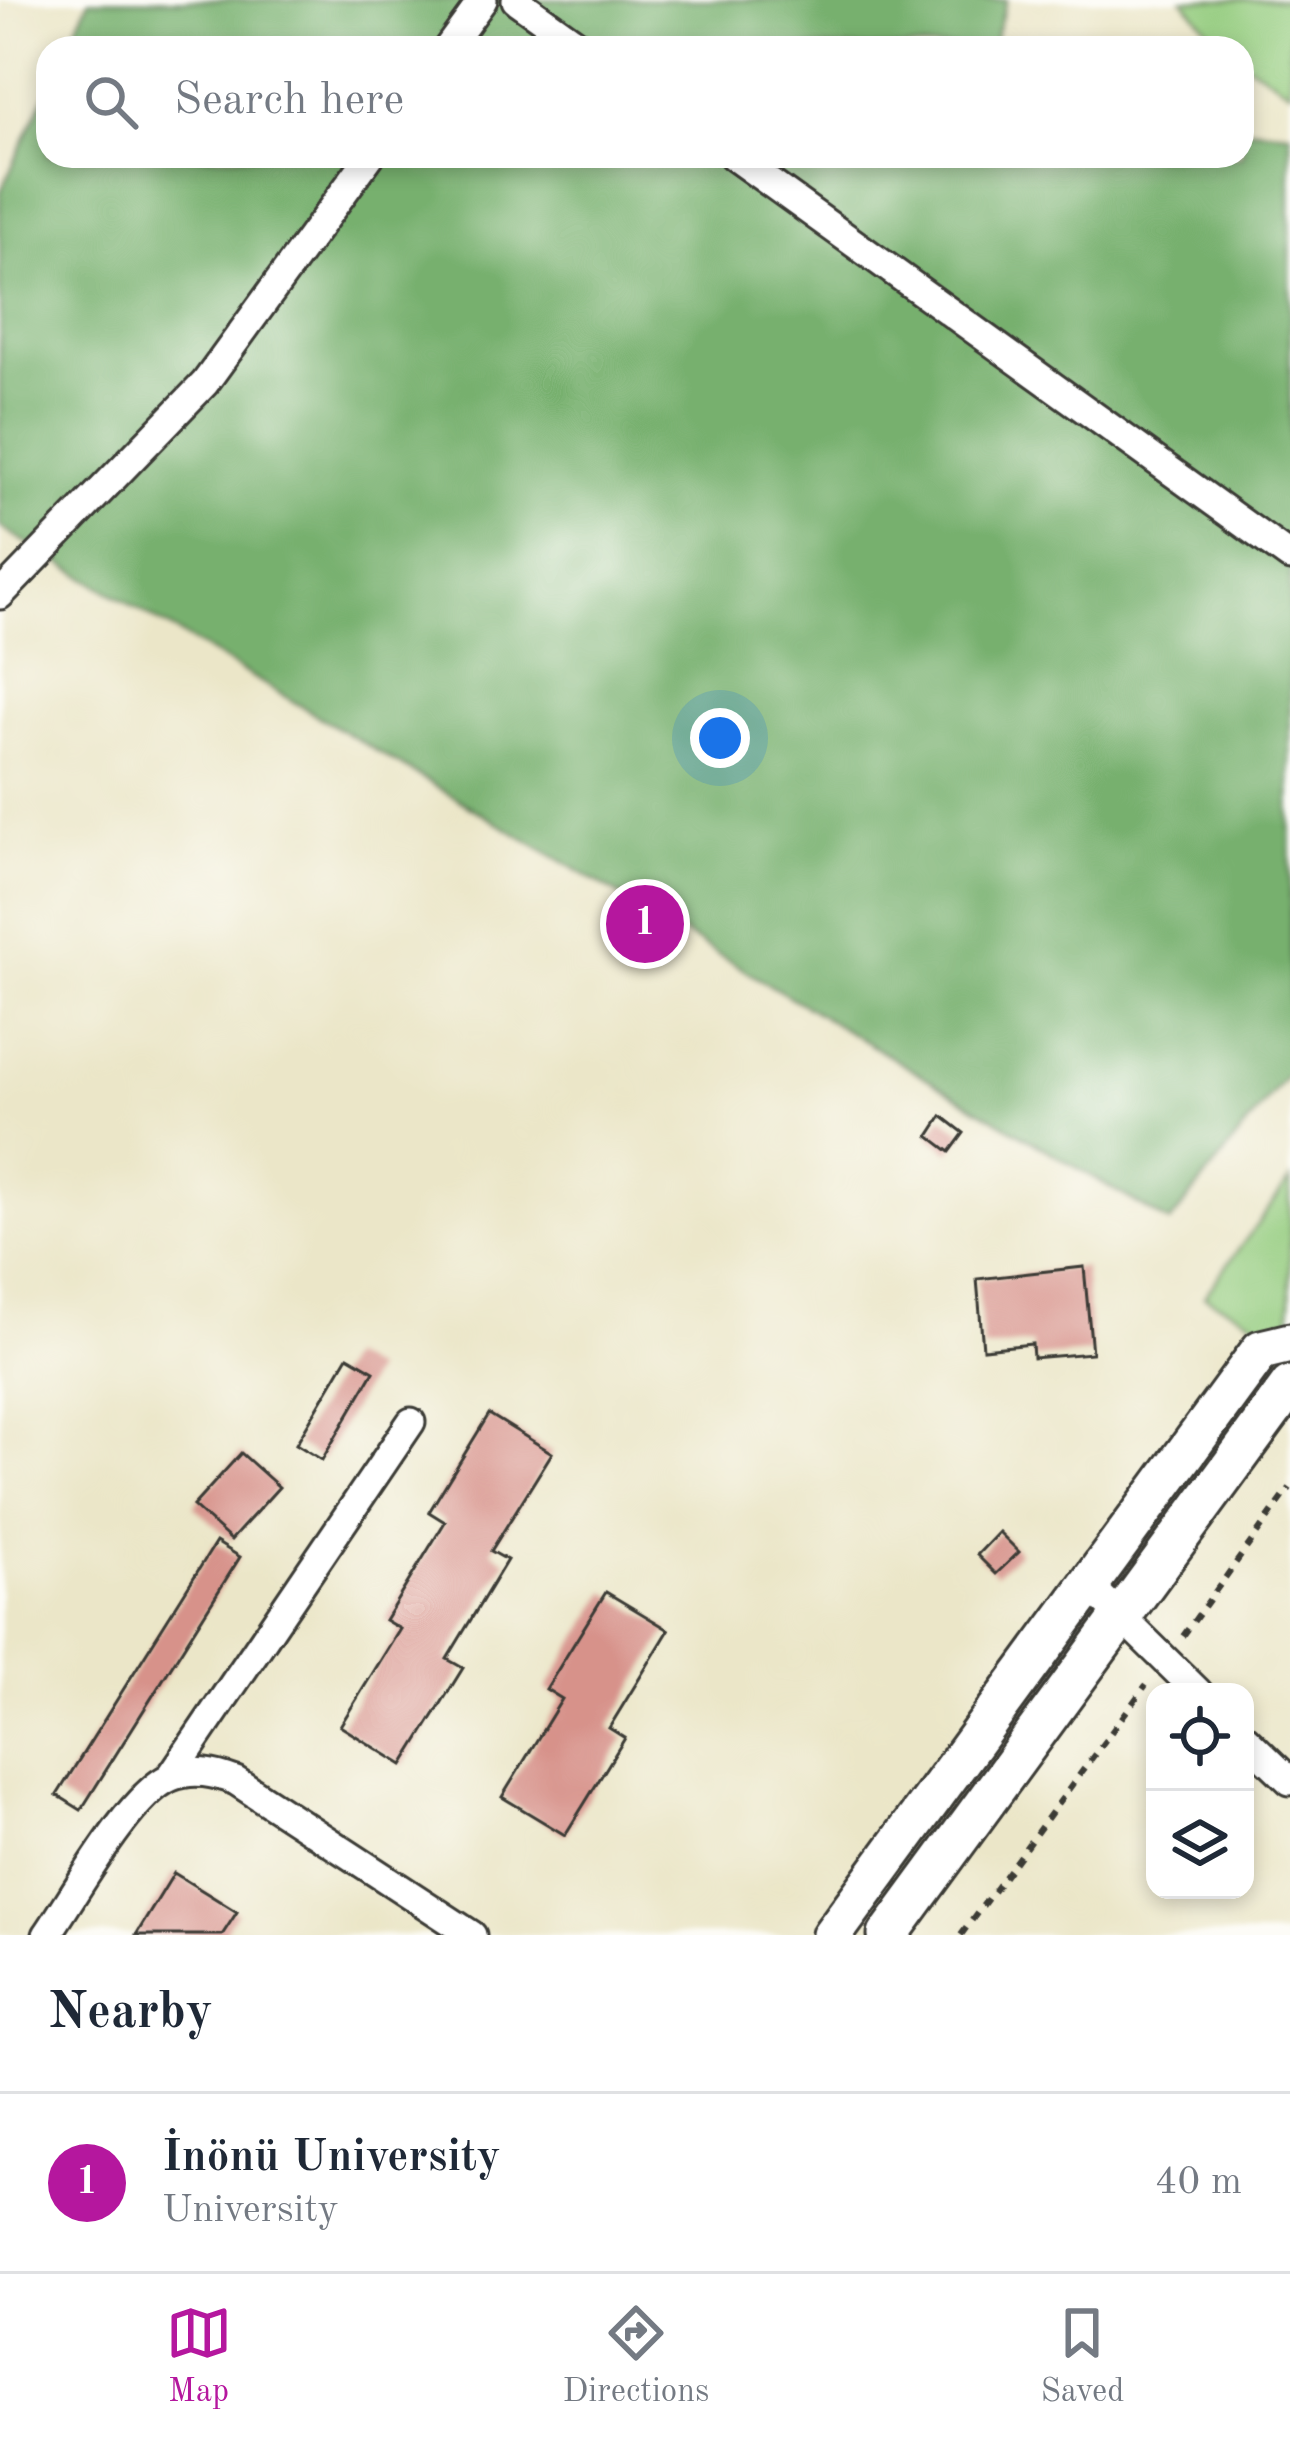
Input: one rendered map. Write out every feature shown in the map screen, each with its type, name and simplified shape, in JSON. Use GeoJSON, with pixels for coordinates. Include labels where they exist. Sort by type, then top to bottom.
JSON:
{"type":"FeatureCollection","features":[{"type":"Feature","properties":{"kind":"main road"},"geometry":{"type":"LineString","coordinates":[[832,1935],[1261,1350],[1290,1343]]}},
{"type":"Feature","properties":{"kind":"main road"},"geometry":{"type":"LineString","coordinates":[[888,1935],[1290,1386]]}},
{"type":"Feature","properties":{"kind":"street"},"geometry":{"type":"LineString","coordinates":[[457,36],[483,0]]}},
{"type":"Feature","properties":{"kind":"street"},"geometry":{"type":"LineString","coordinates":[[516,0],[566,36]]}},
{"type":"Feature","properties":{"kind":"street"},"geometry":{"type":"LineString","coordinates":[[0,596],[206,382],[361,168]]}},
{"type":"Feature","properties":{"kind":"street"},"geometry":{"type":"LineString","coordinates":[[750,168],[1290,557]]}},
{"type":"Feature","properties":{"kind":"street"},"geometry":{"type":"LineString","coordinates":[[47,1935],[136,1804],[171,1776],[411,1422]]}},
{"type":"Feature","properties":{"kind":"street"},"geometry":{"type":"LineString","coordinates":[[1088,1585],[1189,1683]]}},
{"type":"Feature","properties":{"kind":"street"},"geometry":{"type":"LineString","coordinates":[[196,1737],[215,1773]]}},
{"type":"Feature","properties":{"kind":"street"},"geometry":{"type":"LineString","coordinates":[[1254,1747],[1290,1781]]}},
{"type":"Feature","properties":{"kind":"street"},"geometry":{"type":"LineString","coordinates":[[171,1776],[215,1773],[236,1781],[472,1935]]}},
{"type":"Feature","properties":{"kind":"path"},"geometry":{"type":"LineString","coordinates":[[961,1935],[1290,1488]]}},
{"type":"Feature","properties":{"kind":"green space"},"geometry":{"type":"Polygon","coordinates":[[[89,0],[1007,0],[996,36],[72,36],[89,0]]]}},
{"type":"Feature","properties":{"kind":"green space"},"geometry":{"type":"Polygon","coordinates":[[[1183,0],[1290,0],[1290,90],[1254,68],[1254,36],[1215,36],[1183,0]]]}},
{"type":"Feature","properties":{"kind":"green space"},"geometry":{"type":"Polygon","coordinates":[[[36,115],[36,168],[1254,168],[1254,129],[1290,132],[1290,1071],[1170,1223],[0,527],[0,193],[36,115]]]}},
{"type":"Feature","properties":{"kind":"green space"},"geometry":{"type":"Polygon","coordinates":[[[1290,1180],[1290,1324],[1271,1329],[1204,1296],[1290,1180]]]}},
{"type":"Feature","properties":{"kind":"building"},"geometry":{"type":"Polygon","coordinates":[[[942,1116],[964,1133],[950,1152],[929,1136],[942,1116]]]}},
{"type":"Feature","properties":{"kind":"building"},"geometry":{"type":"Polygon","coordinates":[[[1084,1267],[1092,1353],[1033,1358],[1032,1344],[983,1349],[977,1279],[1084,1267]]]}},
{"type":"Feature","properties":{"kind":"building"},"geometry":{"type":"Polygon","coordinates":[[[348,1356],[374,1371],[322,1460],[296,1444],[348,1356]]]}},
{"type":"Feature","properties":{"kind":"building"},"geometry":{"type":"Polygon","coordinates":[[[489,1414],[552,1453],[491,1551],[507,1560],[447,1659],[463,1668],[403,1765],[340,1726],[400,1629],[385,1620],[445,1522],[429,1512],[489,1414]]]}},
{"type":"Feature","properties":{"kind":"building"},"geometry":{"type":"Polygon","coordinates":[[[241,1453],[279,1487],[231,1540],[193,1506],[241,1453]]]}},
{"type":"Feature","properties":{"kind":"building"},"geometry":{"type":"Polygon","coordinates":[[[999,1532],[1019,1552],[996,1574],[977,1555],[999,1532]]]}},
{"type":"Feature","properties":{"kind":"building"},"geometry":{"type":"Polygon","coordinates":[[[216,1542],[240,1557],[81,1810],[57,1795],[216,1542]]]}},
{"type":"Feature","properties":{"kind":"building"},"geometry":{"type":"Polygon","coordinates":[[[606,1592],[669,1630],[609,1728],[625,1738],[565,1835],[502,1797],[562,1699],[546,1689],[606,1592]]]}},
{"type":"Feature","properties":{"kind":"building"},"geometry":{"type":"Polygon","coordinates":[[[174,1873],[237,1912],[222,1935],[136,1935],[174,1873]]]}},
{"type":"Feature","properties":{"kind":"place","name":"İnönü University"},"geometry":{"type":"Point","coordinates":[645,924]}}]}
